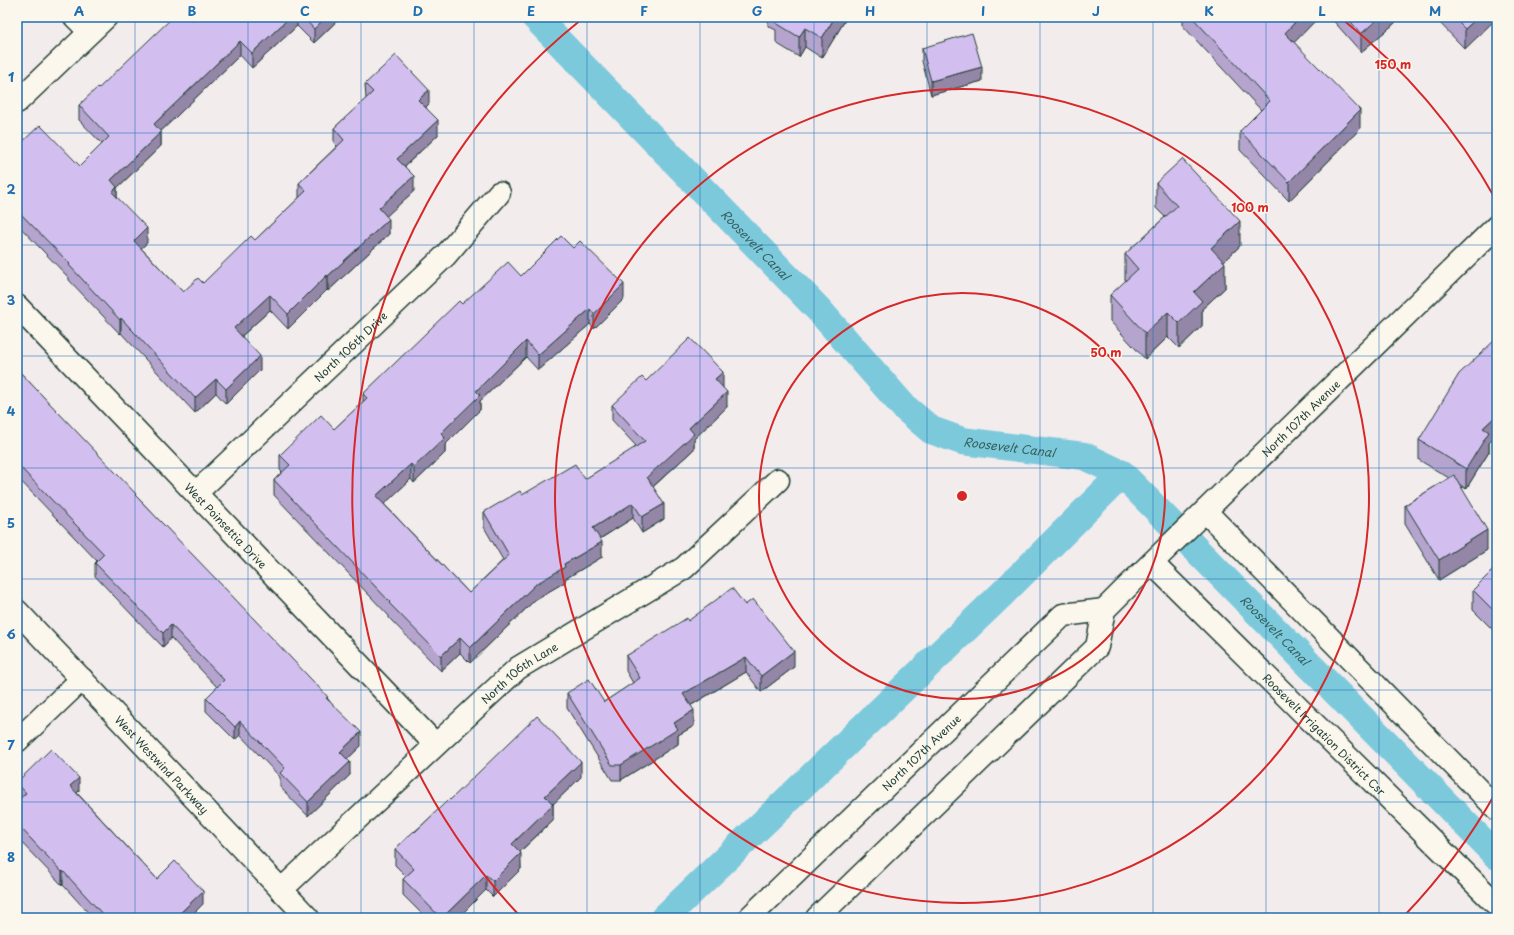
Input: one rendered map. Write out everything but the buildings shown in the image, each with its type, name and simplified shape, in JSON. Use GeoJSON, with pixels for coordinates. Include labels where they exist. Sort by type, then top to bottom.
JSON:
{"type":"FeatureCollection","features":[{"type":"Feature","properties":{"kind":"street"},"geometry":{"type":"LineString","coordinates":[[17,102],[83,24],[106,17]]}},
{"type":"Feature","properties":{"kind":"street","name":"North 106th Drive"},"geometry":{"type":"LineString","coordinates":[[196,493],[445,256],[499,193]]}},
{"type":"Feature","properties":{"kind":"street","name":"North 107th Avenue"},"geometry":{"type":"LineString","coordinates":[[749,918],[1064,615],[1104,610],[1497,226]]}},
{"type":"Feature","properties":{"kind":"street","name":"West Poinsettia Drive"},"geometry":{"type":"LineString","coordinates":[[17,306],[435,744]]}},
{"type":"Feature","properties":{"kind":"street","name":"North 106th Lane"},"geometry":{"type":"LineString","coordinates":[[281,890],[435,744],[518,668],[684,568],[778,480]]}},
{"type":"Feature","properties":{"kind":"street"},"geometry":{"type":"LineString","coordinates":[[1205,511],[1497,809]]}},
{"type":"Feature","properties":{"kind":"street","name":"Roosevelt Irrigation District Csr"},"geometry":{"type":"LineString","coordinates":[[1155,560],[1497,905]]}},
{"type":"Feature","properties":{"kind":"street"},"geometry":{"type":"LineString","coordinates":[[817,918],[1098,647],[1104,610]]}},
{"type":"Feature","properties":{"kind":"street","name":"West Westwind Parkway"},"geometry":{"type":"LineString","coordinates":[[17,611],[308,918]]}},
{"type":"Feature","properties":{"kind":"street"},"geometry":{"type":"LineString","coordinates":[[17,741],[82,679]]}},
{"type":"Feature","properties":{"kind":"waterway","name":"Roosevelt Canal"},"geometry":{"type":"LineString","coordinates":[[535,17],[818,309],[904,407],[931,430],[962,441],[1084,456],[1122,474],[1497,856]]}},
{"type":"Feature","properties":{"kind":"waterway"},"geometry":{"type":"LineString","coordinates":[[664,918],[1002,594],[1122,474]]}}]}
